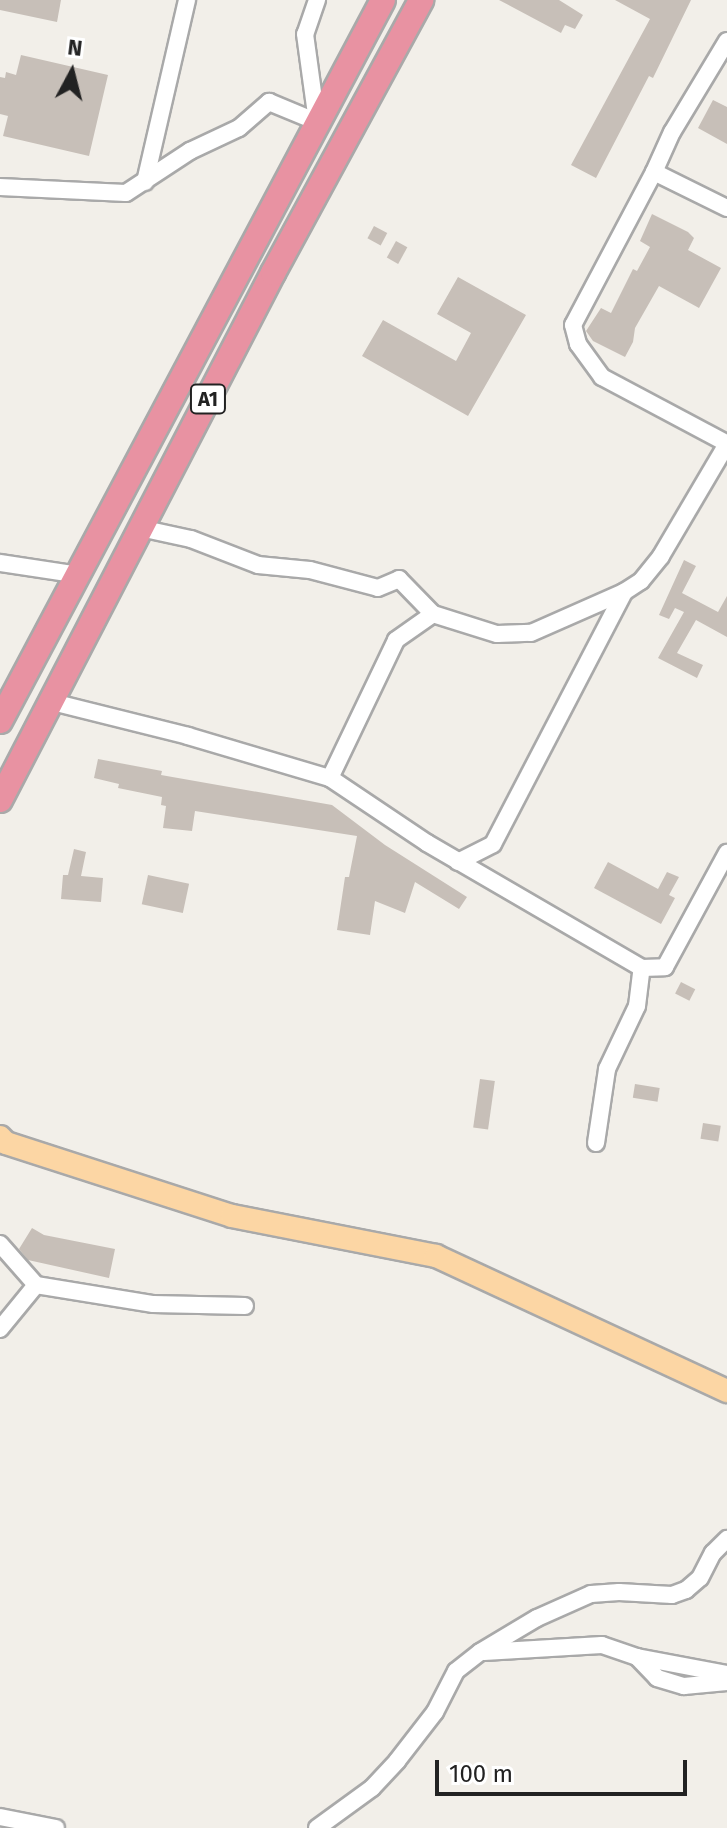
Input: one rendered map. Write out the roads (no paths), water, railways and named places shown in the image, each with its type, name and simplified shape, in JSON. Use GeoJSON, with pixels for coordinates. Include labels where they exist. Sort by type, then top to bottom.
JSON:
{"type":"FeatureCollection","features":[{"type":"Feature","properties":{"kind":"highway","name":"A1"},"geometry":{"type":"LineString","coordinates":[[0,721],[383,0]]}},
{"type":"Feature","properties":{"kind":"highway","name":"A1"},"geometry":{"type":"LineString","coordinates":[[0,800],[140,528],[421,0]]}},
{"type":"Feature","properties":{"kind":"main road"},"geometry":{"type":"LineString","coordinates":[[0,1137],[6,1143],[232,1216],[436,1256],[727,1391]]}},
{"type":"Feature","properties":{"kind":"street"},"geometry":{"type":"LineString","coordinates":[[145,182],[187,0]]}},
{"type":"Feature","properties":{"kind":"street"},"geometry":{"type":"LineString","coordinates":[[317,0],[305,34],[317,122]]}},
{"type":"Feature","properties":{"kind":"street"},"geometry":{"type":"LineString","coordinates":[[140,528],[191,539],[258,565],[310,570],[378,588],[399,579],[433,614],[497,634],[531,633],[624,592],[641,581],[661,556],[726,443],[602,377],[578,344],[573,325],[672,132],[727,41]]}},
{"type":"Feature","properties":{"kind":"street"},"geometry":{"type":"LineString","coordinates":[[0,187],[126,193],[190,151],[239,128],[269,102],[317,122]]}},
{"type":"Feature","properties":{"kind":"street"},"geometry":{"type":"LineString","coordinates":[[654,172],[727,208]]}},
{"type":"Feature","properties":{"kind":"street"},"geometry":{"type":"LineString","coordinates":[[0,563],[79,575]]}},
{"type":"Feature","properties":{"kind":"street"},"geometry":{"type":"LineString","coordinates":[[458,862],[493,844],[624,592]]}},
{"type":"Feature","properties":{"kind":"street"},"geometry":{"type":"LineString","coordinates":[[330,778],[396,640],[433,614]]}},
{"type":"Feature","properties":{"kind":"street"},"geometry":{"type":"LineString","coordinates":[[52,702],[188,736],[330,778],[458,862],[642,968],[665,967],[727,853]]}},
{"type":"Feature","properties":{"kind":"street"},"geometry":{"type":"LineString","coordinates":[[596,1143],[607,1069],[637,1006],[642,968]]}},
{"type":"Feature","properties":{"kind":"street"},"geometry":{"type":"LineString","coordinates":[[0,1244],[36,1285],[153,1304],[245,1306]]}},
{"type":"Feature","properties":{"kind":"street"},"geometry":{"type":"LineString","coordinates":[[0,1329],[36,1285]]}},
{"type":"Feature","properties":{"kind":"street"},"geometry":{"type":"LineString","coordinates":[[317,1828],[372,1788],[435,1712],[456,1671],[480,1652],[537,1618],[591,1594],[672,1595],[686,1590],[700,1578],[713,1553],[727,1539]]}},
{"type":"Feature","properties":{"kind":"street"},"geometry":{"type":"LineString","coordinates":[[480,1652],[602,1645],[637,1657],[727,1674]]}},
{"type":"Feature","properties":{"kind":"street"},"geometry":{"type":"LineString","coordinates":[[637,1657],[657,1678],[684,1686],[727,1682]]}},
{"type":"Feature","properties":{"kind":"street"},"geometry":{"type":"LineString","coordinates":[[0,1817],[56,1828]]}}]}
